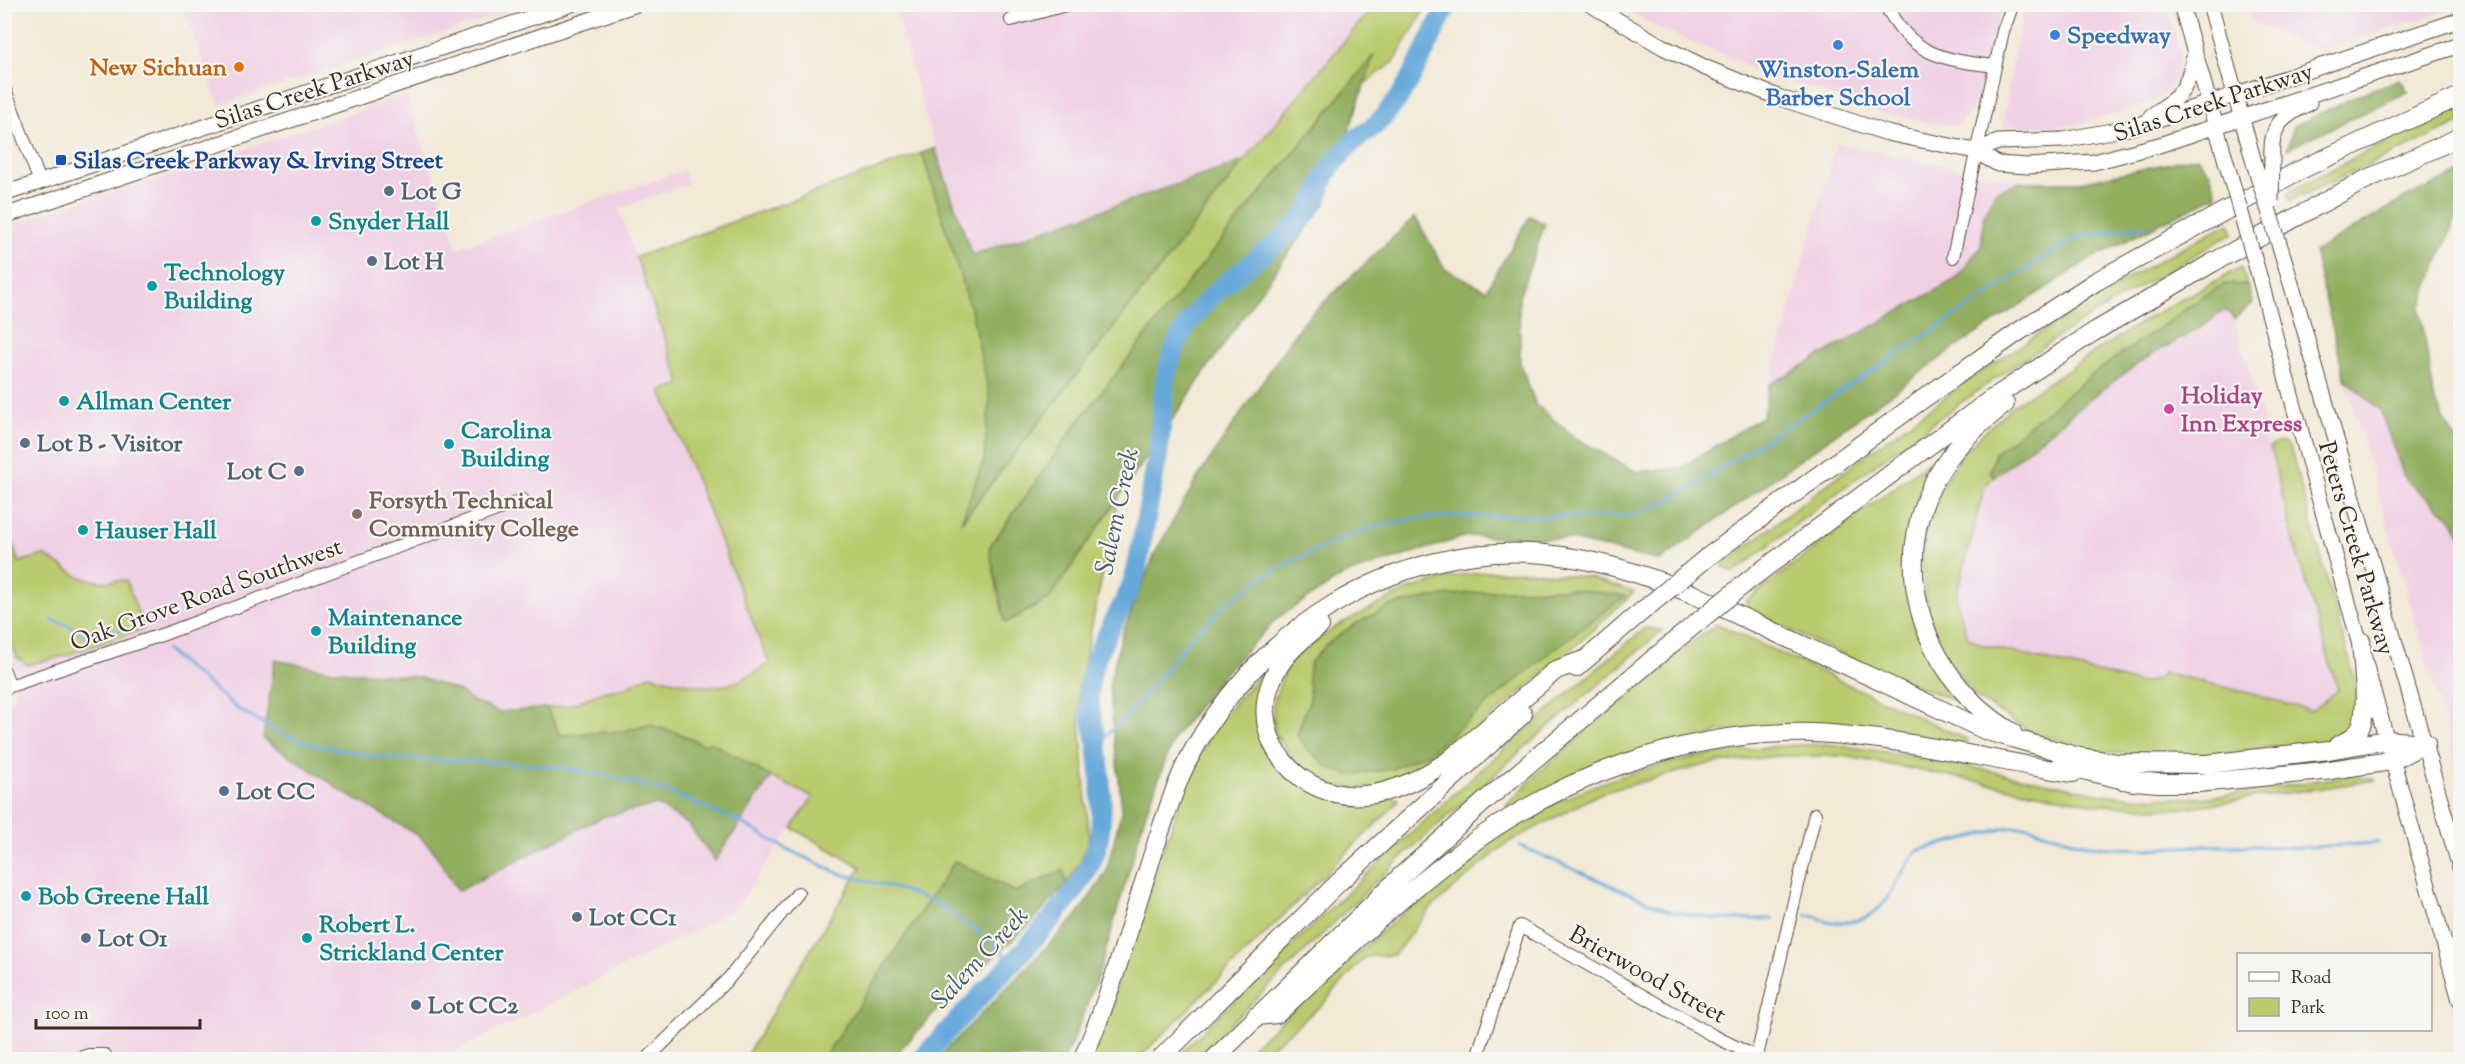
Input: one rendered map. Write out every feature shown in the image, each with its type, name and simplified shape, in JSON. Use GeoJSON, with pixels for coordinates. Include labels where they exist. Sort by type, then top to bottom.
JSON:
{"type":"FeatureCollection","features":[{"type":"Feature","properties":{"kind":"highway"},"geometry":{"type":"LineString","coordinates":[[1159,1059],[1365,857],[1584,660],[1706,559],[1916,404],[2018,332],[2096,282],[2298,171],[2460,96]]}},
{"type":"Feature","properties":{"kind":"highway"},"geometry":{"type":"LineString","coordinates":[[1213,1059],[1393,884],[1486,800],[1749,580],[1990,400],[2092,333],[2212,263],[2363,181],[2460,137]]}},
{"type":"Feature","properties":{"kind":"highway"},"geometry":{"type":"LineString","coordinates":[[2055,751],[2015,733],[1987,716],[1950,676],[1938,658],[1921,621],[1913,562],[1921,517],[1928,497],[1948,460],[1992,413],[2077,355],[2092,333]]}},
{"type":"Feature","properties":{"kind":"highway"},"geometry":{"type":"LineString","coordinates":[[1082,1059],[1105,1003],[1174,790],[1190,758],[1226,698],[1262,659],[1303,623],[1345,596],[1391,576],[1417,568],[1465,557],[1516,553],[1570,557],[1630,571],[1695,595],[1987,731],[2055,751],[2117,763],[2207,764],[2329,750],[2386,740],[2426,743]]}},
{"type":"Feature","properties":{"kind":"highway"},"geometry":{"type":"LineString","coordinates":[[1584,660],[1556,670],[1448,761],[1414,781],[1382,792],[1348,795],[1333,793],[1306,782],[1284,763],[1273,746],[1269,734],[1266,704],[1272,678],[1292,649],[1323,624],[1359,603],[1415,580],[1474,568],[1524,565],[1576,570],[1648,589],[1692,607],[1946,726],[1991,744],[2043,760],[2133,782]]}},
{"type":"Feature","properties":{"kind":"highway"},"geometry":{"type":"LineString","coordinates":[[2329,750],[2352,738],[2363,722],[2365,713],[2361,641]]}},
{"type":"Feature","properties":{"kind":"highway"},"geometry":{"type":"LineString","coordinates":[[1256,1016],[1277,1014],[1424,880],[1495,827],[1574,784],[1660,752],[1742,737],[1812,733],[1879,738],[2006,763],[2133,782],[2198,783],[2391,761],[2426,743]]}},
{"type":"Feature","properties":{"kind":"main road","name":"Silas Creek Parkway"},"geometry":{"type":"LineString","coordinates":[[4,194],[572,4]]}},
{"type":"Feature","properties":{"kind":"main road","name":"Silas Creek Parkway"},"geometry":{"type":"LineString","coordinates":[[4,216],[637,4]]}},
{"type":"Feature","properties":{"kind":"main road","name":"Silas Creek Parkway"},"geometry":{"type":"LineString","coordinates":[[1590,4],[1663,47],[1706,68],[1780,98],[1903,138],[1975,151],[1998,164],[2051,166],[2094,162],[2159,146],[2460,45]]}},
{"type":"Feature","properties":{"kind":"main road","name":"Peters Creek Parkway"},"geometry":{"type":"LineString","coordinates":[[2181,4],[2361,641],[2391,761],[2460,1000]]}},
{"type":"Feature","properties":{"kind":"main road","name":"Peters Creek Parkway"},"geometry":{"type":"LineString","coordinates":[[2210,4],[2255,166],[2426,743],[2460,868]]}},
{"type":"Feature","properties":{"kind":"main road"},"geometry":{"type":"LineString","coordinates":[[388,88],[389,75],[511,34],[524,20]]}},
{"type":"Feature","properties":{"kind":"main road","name":"Silas Creek Parkway"},"geometry":{"type":"LineString","coordinates":[[1975,151],[1998,142],[2063,140],[2098,135],[2139,124],[2235,95],[2460,20]]}},
{"type":"Feature","properties":{"kind":"main road"},"geometry":{"type":"LineString","coordinates":[[2139,124],[2182,94],[2196,52]]}},
{"type":"Feature","properties":{"kind":"main road"},"geometry":{"type":"LineString","coordinates":[[2270,216],[2273,135],[2280,122],[2287,114],[2356,80]]}},
{"type":"Feature","properties":{"kind":"street"},"geometry":{"type":"LineString","coordinates":[[1011,20],[1069,4]]}},
{"type":"Feature","properties":{"kind":"street"},"geometry":{"type":"LineString","coordinates":[[1885,4],[1898,27],[1919,48],[1938,56],[1995,66]]}},
{"type":"Feature","properties":{"kind":"street"},"geometry":{"type":"LineString","coordinates":[[1953,257],[1995,66],[2005,24],[2013,4]]}},
{"type":"Feature","properties":{"kind":"street"},"geometry":{"type":"LineString","coordinates":[[4,87],[40,182]]}},
{"type":"Feature","properties":{"kind":"street","name":"Oak Grove Road Southwest"},"geometry":{"type":"LineString","coordinates":[[7,688],[167,633],[523,500]]}},
{"type":"Feature","properties":{"kind":"street"},"geometry":{"type":"LineString","coordinates":[[4,670],[7,688]]}},
{"type":"Feature","properties":{"kind":"street"},"geometry":{"type":"LineString","coordinates":[[1756,1058],[1815,814]]}},
{"type":"Feature","properties":{"kind":"street"},"geometry":{"type":"LineString","coordinates":[[646,1059],[729,978],[798,893]]}},
{"type":"Feature","properties":{"kind":"street","name":"Brierwood Street"},"geometry":{"type":"LineString","coordinates":[[1476,1059],[1520,926],[1756,1058]]}},
{"type":"Feature","properties":{"kind":"street"},"geometry":{"type":"LineString","coordinates":[[73,1059],[89,1055],[105,1055]]}},
{"type":"Feature","properties":{"kind":"shaded area"},"geometry":{"type":"Polygon","coordinates":[[[182,4],[530,5],[219,105],[182,4]]]}},
{"type":"Feature","properties":{"kind":"shaded area"},"geometry":{"type":"Polygon","coordinates":[[[2460,4],[2460,6],[2321,51],[2251,22],[2247,5],[2460,4]]]}},
{"type":"Feature","properties":{"kind":"shaded area"},"geometry":{"type":"Polygon","coordinates":[[[893,5],[1375,5],[1244,161],[972,255],[935,148],[893,5]]]}},
{"type":"Feature","properties":{"kind":"shaded area"},"geometry":{"type":"Polygon","coordinates":[[[1621,5],[2006,5],[1994,35],[1976,106],[1955,127],[1880,113],[1757,70],[1650,24],[1621,5]]]}},
{"type":"Feature","properties":{"kind":"shaded area"},"geometry":{"type":"Polygon","coordinates":[[[2025,5],[2167,5],[2180,54],[2178,76],[2162,96],[2134,109],[2069,126],[2002,127],[2025,5]]]}},
{"type":"Feature","properties":{"kind":"shaded area","name":"Forsyth Technical Community College"},"geometry":{"type":"Polygon","coordinates":[[[406,95],[458,248],[684,170],[688,184],[619,209],[681,384],[661,392],[770,664],[740,681],[708,686],[681,683],[650,675],[624,688],[606,691],[570,705],[547,708],[761,773],[813,797],[735,910],[441,1059],[5,1059],[4,706],[14,696],[13,662],[5,637],[5,227],[94,196],[191,170],[259,144],[406,95]]]}},
{"type":"Feature","properties":{"kind":"shaded area"},"geometry":{"type":"Polygon","coordinates":[[[1836,143],[2021,182],[1997,191],[1984,213],[1981,246],[1956,279],[1769,385],[1836,143]]]}},
{"type":"Feature","properties":{"kind":"shaded area"},"geometry":{"type":"Polygon","coordinates":[[[2222,311],[2228,311],[2234,319],[2283,492],[2294,542],[2338,690],[2311,711],[2174,675],[2138,683],[1973,641],[1967,636],[1959,616],[1958,589],[1985,486],[2094,397],[2149,356],[2203,329],[2222,311]]]}},
{"type":"Feature","properties":{"kind":"shaded area"},"geometry":{"type":"Polygon","coordinates":[[[2345,379],[2380,410],[2405,479],[2451,518],[2460,534],[2460,776],[2345,379]]]}},
{"type":"Feature","properties":{"kind":"green space"},"geometry":{"type":"Polygon","coordinates":[[[1375,5],[1427,5],[1394,62],[1364,84],[1373,57],[1213,251],[1075,426],[989,548],[1005,623],[1049,599],[1118,499],[1078,693],[1089,838],[1081,861],[1067,883],[1063,870],[1016,893],[955,861],[823,1059],[744,1059],[861,867],[792,828],[813,797],[678,733],[649,725],[623,731],[560,735],[547,708],[570,705],[606,691],[624,688],[650,675],[696,685],[731,684],[769,663],[661,391],[681,384],[636,257],[922,153],[972,313],[990,399],[984,459],[963,520],[1244,161],[1375,5]]]}},
{"type":"Feature","properties":{"kind":"green space"},"geometry":{"type":"Polygon","coordinates":[[[1374,55],[1325,204],[1262,289],[1049,599],[1005,623],[989,548],[1075,426],[1213,251],[1374,55]]]}},
{"type":"Feature","properties":{"kind":"green space"},"geometry":{"type":"Polygon","coordinates":[[[2400,79],[2408,92],[2287,149],[2294,126],[2360,94],[2400,79]]]}},
{"type":"Feature","properties":{"kind":"green space"},"geometry":{"type":"Polygon","coordinates":[[[2460,108],[2460,123],[2290,201],[2288,192],[2415,127],[2460,108]]]}},
{"type":"Feature","properties":{"kind":"green space"},"geometry":{"type":"Polygon","coordinates":[[[935,148],[972,255],[1244,161],[961,522],[984,459],[990,399],[972,313],[922,153],[935,148]]]}},
{"type":"Feature","properties":{"kind":"green space"},"geometry":{"type":"Polygon","coordinates":[[[2197,157],[2210,172],[2217,195],[2090,259],[1956,347],[1660,561],[1567,539],[1467,536],[1346,574],[1280,616],[1223,674],[1174,738],[1145,815],[1100,970],[1064,1059],[937,1059],[1076,917],[1106,873],[1122,809],[1109,686],[1122,634],[1155,553],[1198,477],[1302,323],[1415,217],[1445,269],[1486,290],[1530,216],[1545,224],[1519,297],[1520,363],[1536,405],[1577,439],[1637,472],[1681,468],[1763,416],[1769,385],[1956,279],[1981,246],[1984,213],[1997,190],[2021,182],[2081,182],[2197,157]]]}},
{"type":"Feature","properties":{"kind":"green space"},"geometry":{"type":"Polygon","coordinates":[[[2460,174],[2460,215],[2456,217],[2420,308],[2435,402],[2460,447],[2460,534],[2451,518],[2405,479],[2380,410],[2345,379],[2314,252],[2409,196],[2460,174]]]}},
{"type":"Feature","properties":{"kind":"green space"},"geometry":{"type":"Polygon","coordinates":[[[2229,223],[2233,233],[2097,312],[2012,367],[1891,453],[1734,573],[1722,566],[1843,472],[1967,382],[2096,298],[2229,223]]]}},
{"type":"Feature","properties":{"kind":"green space"},"geometry":{"type":"Polygon","coordinates":[[[2241,267],[2247,285],[2226,284],[2215,289],[2090,376],[1996,453],[1990,471],[1994,477],[1985,486],[1958,589],[1957,602],[1967,636],[1980,644],[2138,683],[2157,680],[2163,673],[2174,675],[2311,711],[2338,690],[2294,542],[2270,447],[2276,443],[2282,443],[2287,445],[2291,451],[2357,687],[2359,719],[2343,736],[2328,741],[2215,754],[2143,756],[2090,750],[2032,733],[1975,697],[1942,651],[1928,614],[1921,565],[1926,525],[1939,491],[1962,453],[2013,405],[2153,315],[2241,267]]]}},
{"type":"Feature","properties":{"kind":"green space"},"geometry":{"type":"Polygon","coordinates":[[[2226,284],[2247,285],[2253,303],[2234,319],[2228,311],[2222,311],[2196,331],[2148,357],[2089,400],[1994,477],[1990,471],[1995,453],[2090,376],[2215,289],[2226,284]]]}},
{"type":"Feature","properties":{"kind":"green space"},"geometry":{"type":"Polygon","coordinates":[[[1938,454],[1942,461],[1909,557],[1956,694],[1953,700],[1864,665],[1748,610],[1746,601],[1938,454]]]}},
{"type":"Feature","properties":{"kind":"green space"},"geometry":{"type":"Polygon","coordinates":[[[5,525],[19,562],[44,555],[79,577],[102,582],[126,580],[144,629],[61,657],[27,665],[17,657],[5,624],[5,525]]]}},
{"type":"Feature","properties":{"kind":"green space"},"geometry":{"type":"Polygon","coordinates":[[[1529,571],[1590,578],[1634,592],[1574,647],[1450,753],[1421,772],[1375,788],[1330,786],[1298,768],[1275,732],[1273,703],[1288,664],[1340,624],[1409,589],[1452,577],[1484,572],[1529,571]],[[1571,589],[1505,590],[1442,596],[1393,605],[1355,624],[1326,645],[1310,663],[1308,680],[1310,699],[1297,735],[1554,649],[1624,597],[1571,589]]]}},
{"type":"Feature","properties":{"kind":"green space"},"geometry":{"type":"Polygon","coordinates":[[[1571,589],[1625,596],[1554,649],[1430,752],[1392,769],[1348,775],[1328,767],[1308,750],[1297,735],[1310,699],[1308,679],[1310,663],[1326,645],[1355,624],[1393,605],[1442,596],[1505,590],[1571,589]]]}},
{"type":"Feature","properties":{"kind":"green space"},"geometry":{"type":"Polygon","coordinates":[[[1717,624],[1968,740],[1966,745],[1870,728],[1822,725],[1719,732],[1510,809],[1506,806],[1539,772],[1688,645],[1717,624]]]}},
{"type":"Feature","properties":{"kind":"green space"},"geometry":{"type":"Polygon","coordinates":[[[1645,628],[1663,630],[1532,741],[1389,869],[1194,1059],[1175,1059],[1405,839],[1645,628]]]}},
{"type":"Feature","properties":{"kind":"green space"},"geometry":{"type":"Polygon","coordinates":[[[275,660],[329,670],[418,677],[459,691],[471,700],[499,712],[547,708],[560,735],[623,731],[649,725],[678,733],[704,745],[711,742],[771,777],[715,861],[689,825],[657,805],[602,817],[458,891],[433,850],[418,835],[336,788],[263,739],[275,660]]]}},
{"type":"Feature","properties":{"kind":"green space"},"geometry":{"type":"Polygon","coordinates":[[[1262,672],[1269,676],[1264,689],[1287,774],[1395,798],[1398,802],[1138,1059],[1090,1060],[1187,781],[1216,724],[1262,672]]]}},
{"type":"Feature","properties":{"kind":"green space"},"geometry":{"type":"Polygon","coordinates":[[[1827,744],[1976,768],[2102,794],[2135,797],[2200,798],[2350,775],[2377,780],[2178,809],[2100,805],[1844,756],[1778,756],[1708,764],[1601,793],[1507,843],[1430,909],[1394,955],[1365,957],[1324,1003],[1257,1059],[1238,1060],[1447,874],[1495,838],[1547,807],[1614,778],[1683,759],[1755,748],[1827,744]]]}},
{"type":"Feature","properties":{"kind":"green space"},"geometry":{"type":"Polygon","coordinates":[[[955,861],[1016,892],[1063,870],[1067,883],[1031,923],[945,1002],[891,1059],[823,1059],[955,861]]]}},
{"type":"Feature","properties":{"kind":"waterway","name":"Salem Creek"},"geometry":{"type":"LineString","coordinates":[[921,1060],[1055,914],[1077,886],[1094,856],[1098,844],[1102,801],[1097,745],[1089,702],[1090,678],[1102,644],[1134,579],[1157,459],[1164,386],[1177,343],[1188,323],[1202,306],[1218,290],[1287,234],[1308,212],[1333,164],[1351,143],[1374,126],[1398,99],[1448,4]]}},
{"type":"Feature","properties":{"kind":"waterway"},"geometry":{"type":"LineString","coordinates":[[1097,745],[1132,710],[1191,638],[1230,601],[1273,570],[1333,542],[1370,528],[1411,519],[1448,516],[1622,516],[1640,512],[1674,497],[1707,478],[2063,245],[2084,236],[2148,226]]}},
{"type":"Feature","properties":{"kind":"waterway"},"geometry":{"type":"LineString","coordinates":[[52,620],[68,625],[88,638],[112,631],[128,630]]}},
{"type":"Feature","properties":{"kind":"waterway"},"geometry":{"type":"LineString","coordinates":[[166,650],[238,709],[284,735],[315,745],[387,758],[561,767],[613,777],[666,791],[738,821],[787,849],[838,873],[905,891],[938,904],[984,935],[1013,963]]}},
{"type":"Feature","properties":{"kind":"waterway"},"geometry":{"type":"LineString","coordinates":[[1806,915],[1832,922],[1852,922],[1867,917],[1887,899],[1909,862],[1919,850],[2006,828],[2025,826],[2078,843],[2109,848],[2148,849],[2195,846],[2295,848],[2378,843]]}},
{"type":"Feature","properties":{"kind":"waterway"},"geometry":{"type":"LineString","coordinates":[[1520,846],[1670,911],[1716,919],[1773,919]]}},
{"type":"Feature","properties":{"kind":"place","name":"Speedway"},"geometry":{"type":"Point","coordinates":[2055,35]}},
{"type":"Feature","properties":{"kind":"place","name":"Winston-Salem Barber School"},"geometry":{"type":"Point","coordinates":[1838,45]}},
{"type":"Feature","properties":{"kind":"place","name":"New Sichuan"},"geometry":{"type":"Point","coordinates":[239,67]}},
{"type":"Feature","properties":{"kind":"place","name":"Silas Creek Parkway & Irving Street"},"geometry":{"type":"Point","coordinates":[61,160]}},
{"type":"Feature","properties":{"kind":"place","name":"Lot G"},"geometry":{"type":"Point","coordinates":[389,191]}},
{"type":"Feature","properties":{"kind":"place","name":"Snyder Hall"},"geometry":{"type":"Point","coordinates":[316,221]}},
{"type":"Feature","properties":{"kind":"place","name":"Lot H"},"geometry":{"type":"Point","coordinates":[372,261]}},
{"type":"Feature","properties":{"kind":"place","name":"Technology Building"},"geometry":{"type":"Point","coordinates":[152,286]}},
{"type":"Feature","properties":{"kind":"place","name":"Allman Center"},"geometry":{"type":"Point","coordinates":[64,401]}},
{"type":"Feature","properties":{"kind":"place","name":"Holiday Inn Express"},"geometry":{"type":"Point","coordinates":[2169,409]}},
{"type":"Feature","properties":{"kind":"place","name":"Lot B - Visitor"},"geometry":{"type":"Point","coordinates":[25,443]}},
{"type":"Feature","properties":{"kind":"place","name":"Carolina Building"},"geometry":{"type":"Point","coordinates":[449,444]}},
{"type":"Feature","properties":{"kind":"place","name":"Lot C"},"geometry":{"type":"Point","coordinates":[299,471]}},
{"type":"Feature","properties":{"kind":"place","name":"Forsyth Technical Community College"},"geometry":{"type":"Point","coordinates":[357,514]}},
{"type":"Feature","properties":{"kind":"place","name":"Hauser Hall"},"geometry":{"type":"Point","coordinates":[83,530]}},
{"type":"Feature","properties":{"kind":"place","name":"Maintenance Building"},"geometry":{"type":"Point","coordinates":[316,631]}},
{"type":"Feature","properties":{"kind":"place","name":"Lot CC"},"geometry":{"type":"Point","coordinates":[224,791]}},
{"type":"Feature","properties":{"kind":"place","name":"Bob Greene Hall"},"geometry":{"type":"Point","coordinates":[26,896]}},
{"type":"Feature","properties":{"kind":"place","name":"Lot CC1"},"geometry":{"type":"Point","coordinates":[577,917]}},
{"type":"Feature","properties":{"kind":"place","name":"Lot O1"},"geometry":{"type":"Point","coordinates":[86,938]}},
{"type":"Feature","properties":{"kind":"place","name":"Robert L. Strickland Center"},"geometry":{"type":"Point","coordinates":[307,938]}},
{"type":"Feature","properties":{"kind":"place","name":"Lot CC2"},"geometry":{"type":"Point","coordinates":[416,1005]}}]}
